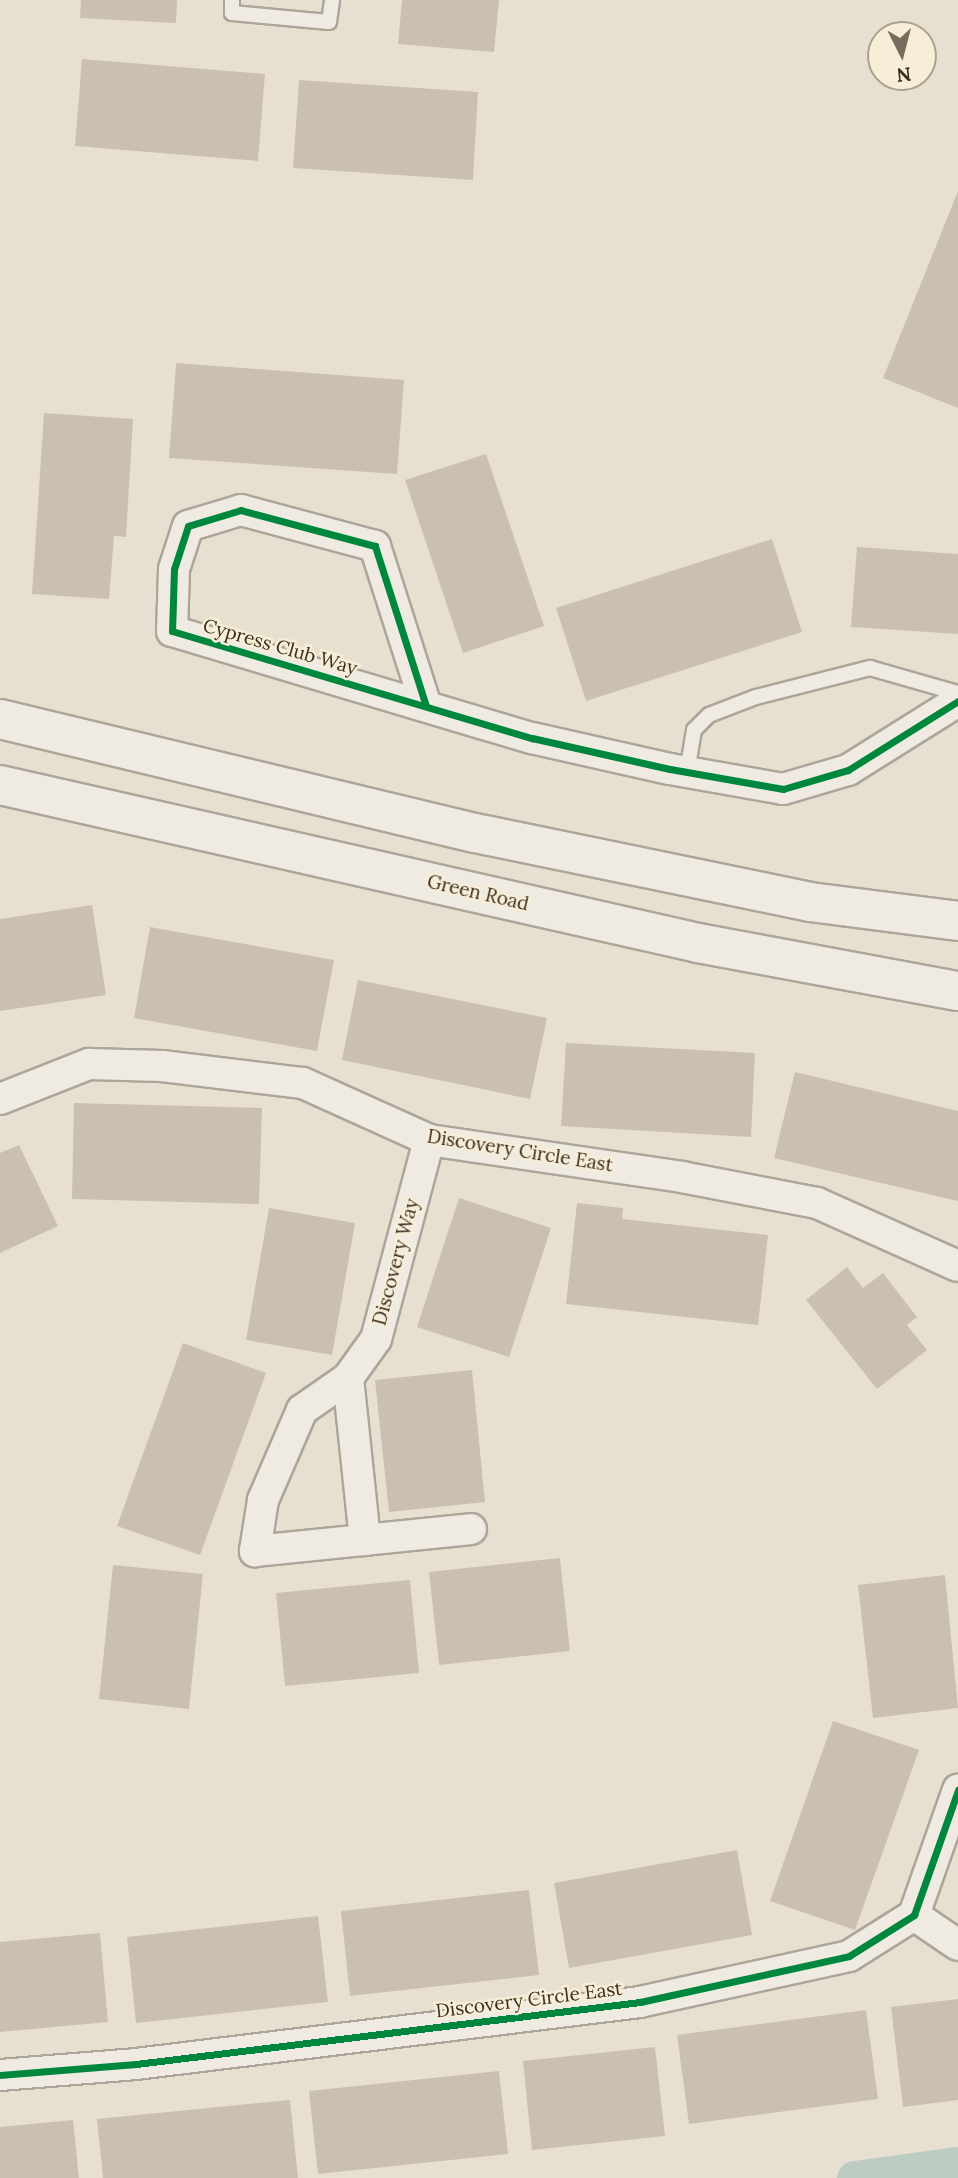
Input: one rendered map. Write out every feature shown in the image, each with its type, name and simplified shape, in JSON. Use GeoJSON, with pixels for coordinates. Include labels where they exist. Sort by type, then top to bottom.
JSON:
{"type":"FeatureCollection","features":[{"type":"Feature","properties":{"kind":"main road"},"geometry":{"type":"LineString","coordinates":[[0,719],[475,833],[810,902],[958,921]]}},
{"type":"Feature","properties":{"kind":"main road","name":"Green Road"},"geometry":{"type":"LineString","coordinates":[[0,785],[698,943],[958,990]]}},
{"type":"Feature","properties":{"kind":"street","name":"Cypress Club Way"},"geometry":{"type":"LineString","coordinates":[[426,706],[374,546],[241,510],[188,526],[174,569],[172,631],[533,738],[687,772],[783,789],[849,770],[958,701]]}},
{"type":"Feature","properties":{"kind":"street","name":"Discovery Circle East"},"geometry":{"type":"LineString","coordinates":[[0,1099],[89,1064],[162,1066],[303,1083],[429,1140],[682,1177],[817,1203],[958,1266]]}},
{"type":"Feature","properties":{"kind":"street","name":"Discovery Way"},"geometry":{"type":"LineString","coordinates":[[429,1140],[376,1339],[348,1378],[302,1410],[263,1500],[255,1551],[471,1529]]}},
{"type":"Feature","properties":{"kind":"street"},"geometry":{"type":"LineString","coordinates":[[348,1378],[365,1540]]}},
{"type":"Feature","properties":{"kind":"street"},"geometry":{"type":"LineString","coordinates":[[958,1790],[915,1915],[958,1945]]}},
{"type":"Feature","properties":{"kind":"street","name":"Discovery Circle East"},"geometry":{"type":"LineString","coordinates":[[0,2075],[135,2064],[640,2002],[849,1956],[915,1915]]}},
{"type":"Feature","properties":{"kind":"lane"},"geometry":{"type":"LineString","coordinates":[[232,0],[232,13],[329,22],[332,0]]}},
{"type":"Feature","properties":{"kind":"lane"},"geometry":{"type":"LineString","coordinates":[[687,772],[694,730],[709,715],[756,697],[870,668],[958,693]]}},
{"type":"Feature","properties":{"kind":"building"},"geometry":{"type":"Polygon","coordinates":[[[81,0],[177,0],[176,23],[80,18],[81,0]]]}},
{"type":"Feature","properties":{"kind":"building"},"geometry":{"type":"Polygon","coordinates":[[[402,0],[499,0],[494,52],[398,44],[402,0]]]}},
{"type":"Feature","properties":{"kind":"building"},"geometry":{"type":"Polygon","coordinates":[[[82,59],[265,74],[258,161],[75,146],[82,59]]]}},
{"type":"Feature","properties":{"kind":"building"},"geometry":{"type":"Polygon","coordinates":[[[299,80],[478,92],[473,180],[293,168],[299,80]]]}},
{"type":"Feature","properties":{"kind":"building"},"geometry":{"type":"Polygon","coordinates":[[[958,191],[958,408],[883,378],[958,191]]]}},
{"type":"Feature","properties":{"kind":"building"},"geometry":{"type":"Polygon","coordinates":[[[176,363],[404,380],[397,474],[169,458],[176,363]]]}},
{"type":"Feature","properties":{"kind":"building"},"geometry":{"type":"Polygon","coordinates":[[[44,413],[133,419],[126,537],[114,536],[109,599],[32,594],[44,413]]]}},
{"type":"Feature","properties":{"kind":"building"},"geometry":{"type":"Polygon","coordinates":[[[486,454],[544,626],[463,653],[405,480],[486,454]]]}},
{"type":"Feature","properties":{"kind":"building"},"geometry":{"type":"Polygon","coordinates":[[[772,539],[802,632],[586,701],[556,608],[772,539]]]}},
{"type":"Feature","properties":{"kind":"building"},"geometry":{"type":"Polygon","coordinates":[[[857,547],[958,554],[958,634],[851,627],[857,547]]]}},
{"type":"Feature","properties":{"kind":"building"},"geometry":{"type":"Polygon","coordinates":[[[92,905],[106,995],[0,1011],[0,919],[92,905]]]}},
{"type":"Feature","properties":{"kind":"building"},"geometry":{"type":"Polygon","coordinates":[[[150,927],[334,960],[317,1051],[134,1018],[150,927]]]}},
{"type":"Feature","properties":{"kind":"building"},"geometry":{"type":"Polygon","coordinates":[[[358,980],[547,1018],[530,1099],[342,1060],[358,980]]]}},
{"type":"Feature","properties":{"kind":"building"},"geometry":{"type":"Polygon","coordinates":[[[566,1043],[755,1053],[751,1137],[561,1126],[566,1043]]]}},
{"type":"Feature","properties":{"kind":"building"},"geometry":{"type":"Polygon","coordinates":[[[795,1072],[958,1111],[958,1201],[774,1158],[795,1072]]]}},
{"type":"Feature","properties":{"kind":"building"},"geometry":{"type":"Polygon","coordinates":[[[74,1103],[262,1108],[259,1204],[72,1199],[74,1103]]]}},
{"type":"Feature","properties":{"kind":"building"},"geometry":{"type":"Polygon","coordinates":[[[19,1145],[58,1226],[0,1253],[0,1153],[19,1145]]]}},
{"type":"Feature","properties":{"kind":"building"},"geometry":{"type":"Polygon","coordinates":[[[459,1198],[551,1228],[509,1357],[417,1327],[459,1198]]]}},
{"type":"Feature","properties":{"kind":"building"},"geometry":{"type":"Polygon","coordinates":[[[577,1203],[623,1208],[622,1219],[768,1235],[758,1325],[566,1304],[577,1203]]]}},
{"type":"Feature","properties":{"kind":"building"},"geometry":{"type":"Polygon","coordinates":[[[269,1208],[355,1223],[332,1355],[246,1340],[269,1208]]]}},
{"type":"Feature","properties":{"kind":"building"},"geometry":{"type":"Polygon","coordinates":[[[847,1267],[863,1288],[883,1273],[917,1317],[907,1325],[927,1350],[877,1389],[806,1300],[847,1267]]]}},
{"type":"Feature","properties":{"kind":"building"},"geometry":{"type":"Polygon","coordinates":[[[183,1343],[266,1373],[200,1555],[117,1526],[183,1343]]]}},
{"type":"Feature","properties":{"kind":"building"},"geometry":{"type":"Polygon","coordinates":[[[472,1370],[485,1502],[389,1512],[375,1380],[472,1370]]]}},
{"type":"Feature","properties":{"kind":"building"},"geometry":{"type":"Polygon","coordinates":[[[560,1558],[570,1651],[439,1665],[429,1572],[560,1558]]]}},
{"type":"Feature","properties":{"kind":"building"},"geometry":{"type":"Polygon","coordinates":[[[113,1565],[203,1574],[189,1709],[99,1699],[113,1565]]]}},
{"type":"Feature","properties":{"kind":"building"},"geometry":{"type":"Polygon","coordinates":[[[945,1575],[958,1708],[873,1718],[858,1585],[945,1575]]]}},
{"type":"Feature","properties":{"kind":"building"},"geometry":{"type":"Polygon","coordinates":[[[410,1580],[419,1673],[285,1686],[276,1593],[410,1580]]]}},
{"type":"Feature","properties":{"kind":"building"},"geometry":{"type":"Polygon","coordinates":[[[833,1721],[919,1750],[855,1930],[770,1901],[833,1721]]]}},
{"type":"Feature","properties":{"kind":"building"},"geometry":{"type":"Polygon","coordinates":[[[737,1850],[752,1935],[569,1968],[554,1883],[737,1850]]]}},
{"type":"Feature","properties":{"kind":"building"},"geometry":{"type":"Polygon","coordinates":[[[529,1890],[539,1975],[350,1996],[341,1911],[529,1890]]]}},
{"type":"Feature","properties":{"kind":"building"},"geometry":{"type":"Polygon","coordinates":[[[318,1916],[328,2002],[136,2023],[127,1937],[318,1916]]]}},
{"type":"Feature","properties":{"kind":"building"},"geometry":{"type":"Polygon","coordinates":[[[100,1933],[108,2022],[0,2032],[0,1942],[100,1933]]]}},
{"type":"Feature","properties":{"kind":"building"},"geometry":{"type":"Polygon","coordinates":[[[958,1999],[958,2100],[903,2107],[891,2007],[958,1999]]]}},
{"type":"Feature","properties":{"kind":"building"},"geometry":{"type":"Polygon","coordinates":[[[866,2010],[878,2099],[689,2124],[677,2035],[866,2010]]]}},
{"type":"Feature","properties":{"kind":"building"},"geometry":{"type":"Polygon","coordinates":[[[655,2047],[665,2136],[532,2150],[523,2061],[655,2047]]]}},
{"type":"Feature","properties":{"kind":"building"},"geometry":{"type":"Polygon","coordinates":[[[499,2071],[508,2154],[318,2174],[309,2091],[499,2071]]]}},
{"type":"Feature","properties":{"kind":"building"},"geometry":{"type":"Polygon","coordinates":[[[290,2100],[298,2178],[103,2178],[97,2119],[290,2100]]]}},
{"type":"Feature","properties":{"kind":"building"},"geometry":{"type":"Polygon","coordinates":[[[73,2120],[79,2178],[0,2178],[0,2127],[73,2120]]]}},
{"type":"Feature","properties":{"kind":"waterway"},"geometry":{"type":"LineString","coordinates":[[854,2178],[958,2164]]}},
{"type":"Feature","properties":{"kind":"cycle path"},"geometry":{"type":"LineString","coordinates":[[426,706],[375,546],[241,510],[188,526],[174,569],[172,631],[532,738],[670,769],[783,789],[848,770],[958,701]]}},
{"type":"Feature","properties":{"kind":"cycle path"},"geometry":{"type":"LineString","coordinates":[[0,2075],[136,2064],[640,2002],[849,1956],[914,1915],[958,1790]]}}]}
